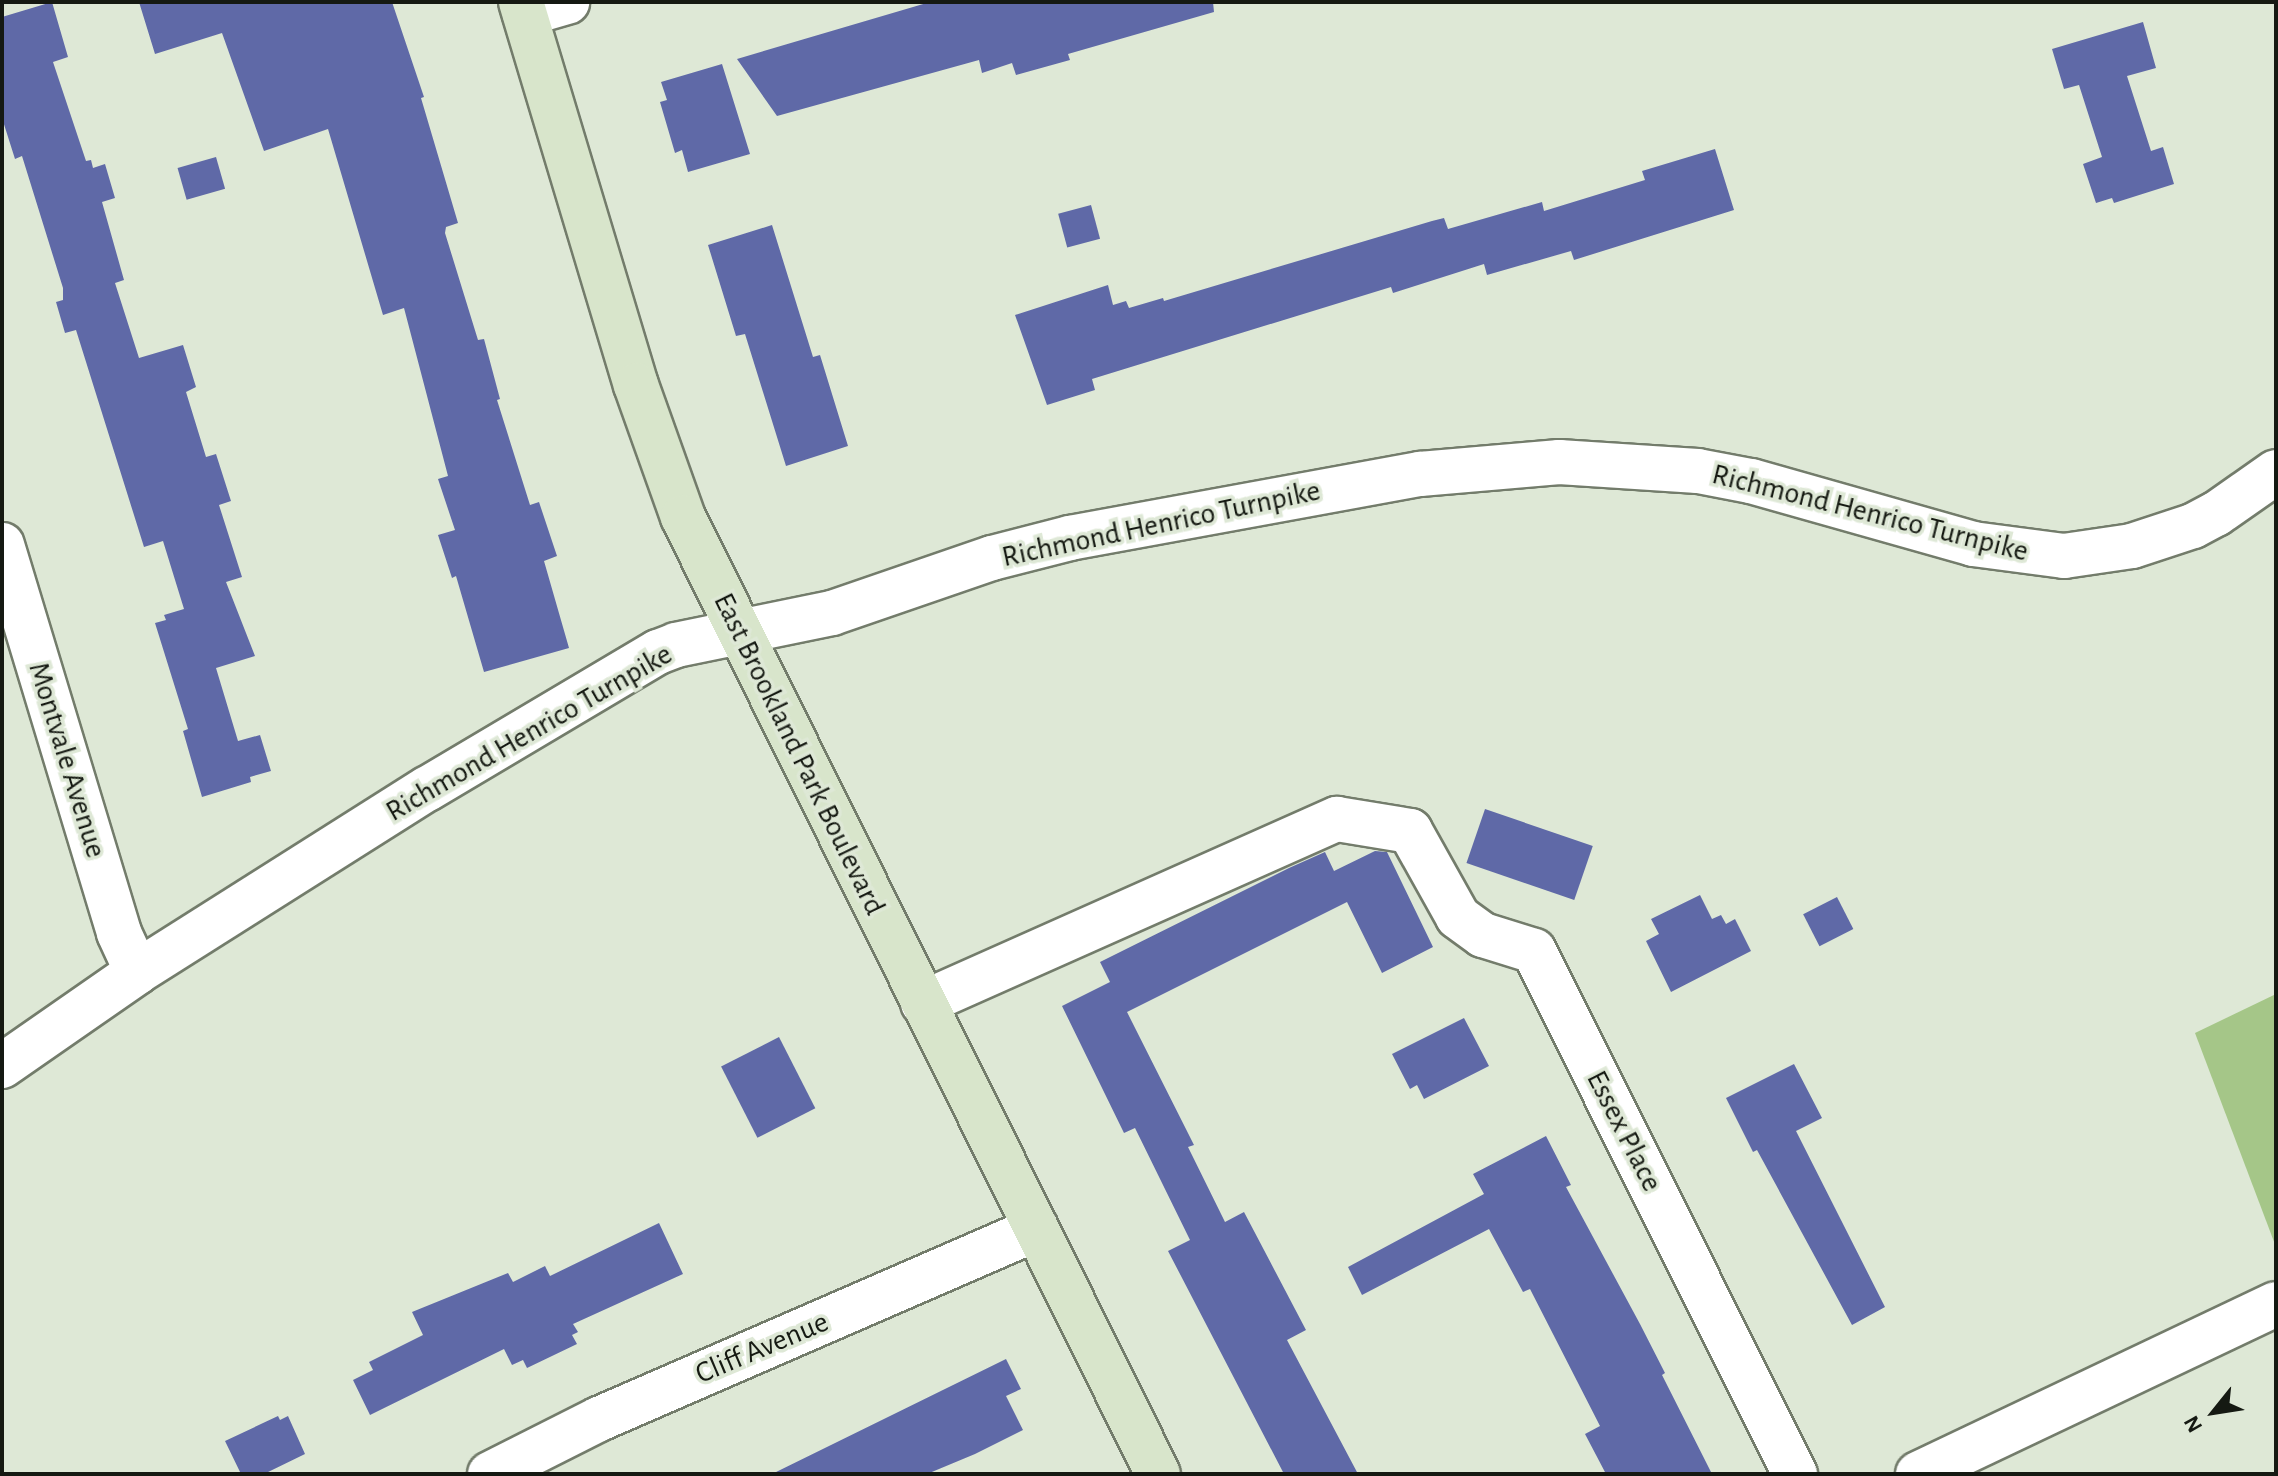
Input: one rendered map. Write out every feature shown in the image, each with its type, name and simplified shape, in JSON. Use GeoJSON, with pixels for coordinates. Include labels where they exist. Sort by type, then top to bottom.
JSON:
{"type":"FeatureCollection","features":[{"type":"Feature","properties":{"kind":"main road","name":"East Brookland Park Boulevard"},"geometry":{"type":"LineString","coordinates":[[523,8],[664,470],[738,632],[1158,1474]]}},
{"type":"Feature","properties":{"kind":"street"},"geometry":{"type":"LineString","coordinates":[[523,8],[567,2]]}},
{"type":"Feature","properties":{"kind":"street","name":"Richmond Henrico Turnpike"},"geometry":{"type":"LineString","coordinates":[[2,1066],[137,972],[631,665],[676,645],[832,613],[992,558],[1070,538],[1283,497],[1480,467],[1559,462],[1698,471],[1827,500],[1973,544],[2064,556],[2132,546],[2193,526],[2216,514],[2276,472]]}},
{"type":"Feature","properties":{"kind":"street","name":"Montvale Avenue"},"geometry":{"type":"LineString","coordinates":[[2,545],[119,933],[137,972]]}},
{"type":"Feature","properties":{"kind":"street","name":"Essex Place"},"geometry":{"type":"LineString","coordinates":[[923,1003],[1337,819],[1410,831],[1458,917],[1483,935],[1534,951],[1795,1474]]}},
{"type":"Feature","properties":{"kind":"street","name":"Cliff Avenue"},"geometry":{"type":"LineString","coordinates":[[490,1474],[599,1419],[1037,1229]]}},
{"type":"Feature","properties":{"kind":"street"},"geometry":{"type":"LineString","coordinates":[[1918,1474],[2276,1304]]}},
{"type":"Feature","properties":{"kind":"green space"},"geometry":{"type":"Polygon","coordinates":[[[2276,994],[2276,1247],[2195,1033],[2276,994]]]}},
{"type":"Feature","properties":{"kind":"building"},"geometry":{"type":"Polygon","coordinates":[[[52,2],[68,57],[53,62],[86,161],[91,160],[93,168],[105,164],[115,198],[102,202],[124,280],[115,283],[139,358],[183,345],[196,387],[186,392],[206,457],[216,454],[231,501],[219,505],[242,577],[226,582],[255,656],[216,668],[238,741],[260,735],[271,771],[250,777],[251,782],[202,797],[183,731],[188,729],[155,623],[166,620],[164,615],[184,609],[163,541],[144,547],[76,330],[65,333],[56,302],[63,300],[63,288],[22,156],[15,159],[2,118],[2,17],[52,2]]]}},
{"type":"Feature","properties":{"kind":"building"},"geometry":{"type":"Polygon","coordinates":[[[139,2],[392,2],[424,97],[421,98],[458,223],[446,227],[445,233],[478,340],[484,339],[500,399],[497,400],[530,505],[539,502],[557,556],[544,561],[569,648],[484,672],[456,576],[452,578],[438,535],[455,530],[438,479],[448,476],[404,308],[383,315],[328,129],[264,151],[222,33],[155,54],[139,2]]]}},
{"type":"Feature","properties":{"kind":"building"},"geometry":{"type":"Polygon","coordinates":[[[930,2],[1213,2],[1214,12],[1068,54],[1070,60],[1016,75],[1012,63],[982,73],[979,60],[777,116],[737,59],[930,2]]]}},
{"type":"Feature","properties":{"kind":"building"},"geometry":{"type":"Polygon","coordinates":[[[2143,22],[2156,68],[2127,76],[2151,151],[2163,147],[2174,184],[2114,203],[2112,198],[2096,203],[2083,164],[2102,157],[2079,85],[2064,89],[2052,49],[2143,22]]]}},
{"type":"Feature","properties":{"kind":"building"},"geometry":{"type":"Polygon","coordinates":[[[722,64],[750,154],[688,172],[682,150],[675,153],[660,102],[667,100],[661,82],[722,64]]]}},
{"type":"Feature","properties":{"kind":"building"},"geometry":{"type":"Polygon","coordinates":[[[1715,149],[1734,210],[1574,260],[1571,251],[1487,275],[1484,264],[1393,293],[1391,287],[1092,379],[1095,390],[1047,405],[1015,315],[1108,285],[1113,305],[1126,301],[1129,308],[1163,298],[1164,301],[1444,218],[1448,229],[1542,202],[1544,211],[1645,180],[1642,171],[1715,149]]]}},
{"type":"Feature","properties":{"kind":"building"},"geometry":{"type":"Polygon","coordinates":[[[216,157],[225,189],[187,200],[178,168],[216,157]]]}},
{"type":"Feature","properties":{"kind":"building"},"geometry":{"type":"Polygon","coordinates":[[[1091,205],[1100,239],[1067,248],[1058,214],[1091,205]]]}},
{"type":"Feature","properties":{"kind":"building"},"geometry":{"type":"Polygon","coordinates":[[[772,225],[813,357],[820,355],[848,446],[786,466],[745,334],[736,336],[708,245],[772,225]]]}},
{"type":"Feature","properties":{"kind":"building"},"geometry":{"type":"Polygon","coordinates":[[[1485,809],[1593,846],[1574,900],[1466,863],[1485,809]]]}},
{"type":"Feature","properties":{"kind":"building"},"geometry":{"type":"Polygon","coordinates":[[[1375,851],[1387,852],[1433,947],[1382,973],[1347,902],[1127,1012],[1194,1145],[1188,1147],[1225,1222],[1244,1212],[1306,1330],[1287,1340],[1358,1474],[1284,1474],[1168,1251],[1190,1240],[1135,1128],[1124,1133],[1062,1006],[1110,982],[1100,962],[1289,868],[1325,852],[1334,871],[1375,851]]]}},
{"type":"Feature","properties":{"kind":"building"},"geometry":{"type":"Polygon","coordinates":[[[1700,895],[1712,919],[1721,915],[1726,924],[1735,919],[1751,951],[1671,992],[1646,941],[1659,934],[1651,919],[1700,895]]]}},
{"type":"Feature","properties":{"kind":"building"},"geometry":{"type":"Polygon","coordinates":[[[1837,897],[1853,929],[1819,946],[1803,914],[1837,897]]]}},
{"type":"Feature","properties":{"kind":"building"},"geometry":{"type":"Polygon","coordinates":[[[1464,1018],[1489,1066],[1424,1099],[1417,1085],[1410,1089],[1392,1054],[1464,1018]]]}},
{"type":"Feature","properties":{"kind":"building"},"geometry":{"type":"Polygon","coordinates":[[[779,1037],[815,1108],[757,1138],[721,1067],[779,1037]]]}},
{"type":"Feature","properties":{"kind":"building"},"geometry":{"type":"Polygon","coordinates":[[[1794,1064],[1822,1118],[1796,1131],[1885,1307],[1852,1325],[1757,1150],[1753,1152],[1726,1098],[1794,1064]]]}},
{"type":"Feature","properties":{"kind":"building"},"geometry":{"type":"Polygon","coordinates":[[[1546,1136],[1571,1185],[1566,1187],[1665,1373],[1662,1375],[1712,1474],[1606,1474],[1585,1434],[1600,1426],[1530,1289],[1523,1292],[1489,1229],[1362,1295],[1348,1267],[1484,1194],[1473,1174],[1546,1136]]]}},
{"type":"Feature","properties":{"kind":"building"},"geometry":{"type":"Polygon","coordinates":[[[659,1223],[683,1274],[573,1324],[578,1332],[572,1335],[577,1344],[527,1368],[523,1360],[512,1365],[504,1349],[370,1415],[353,1380],[373,1370],[369,1362],[423,1335],[412,1312],[508,1273],[513,1282],[545,1266],[550,1276],[659,1223]]]}},
{"type":"Feature","properties":{"kind":"building"},"geometry":{"type":"Polygon","coordinates":[[[1006,1359],[1021,1389],[1006,1396],[1023,1430],[975,1454],[927,1474],[772,1474],[1006,1359]]]}},
{"type":"Feature","properties":{"kind":"building"},"geometry":{"type":"Polygon","coordinates":[[[278,1416],[280,1420],[288,1416],[305,1454],[264,1474],[241,1474],[225,1441],[278,1416]]]}}]}
